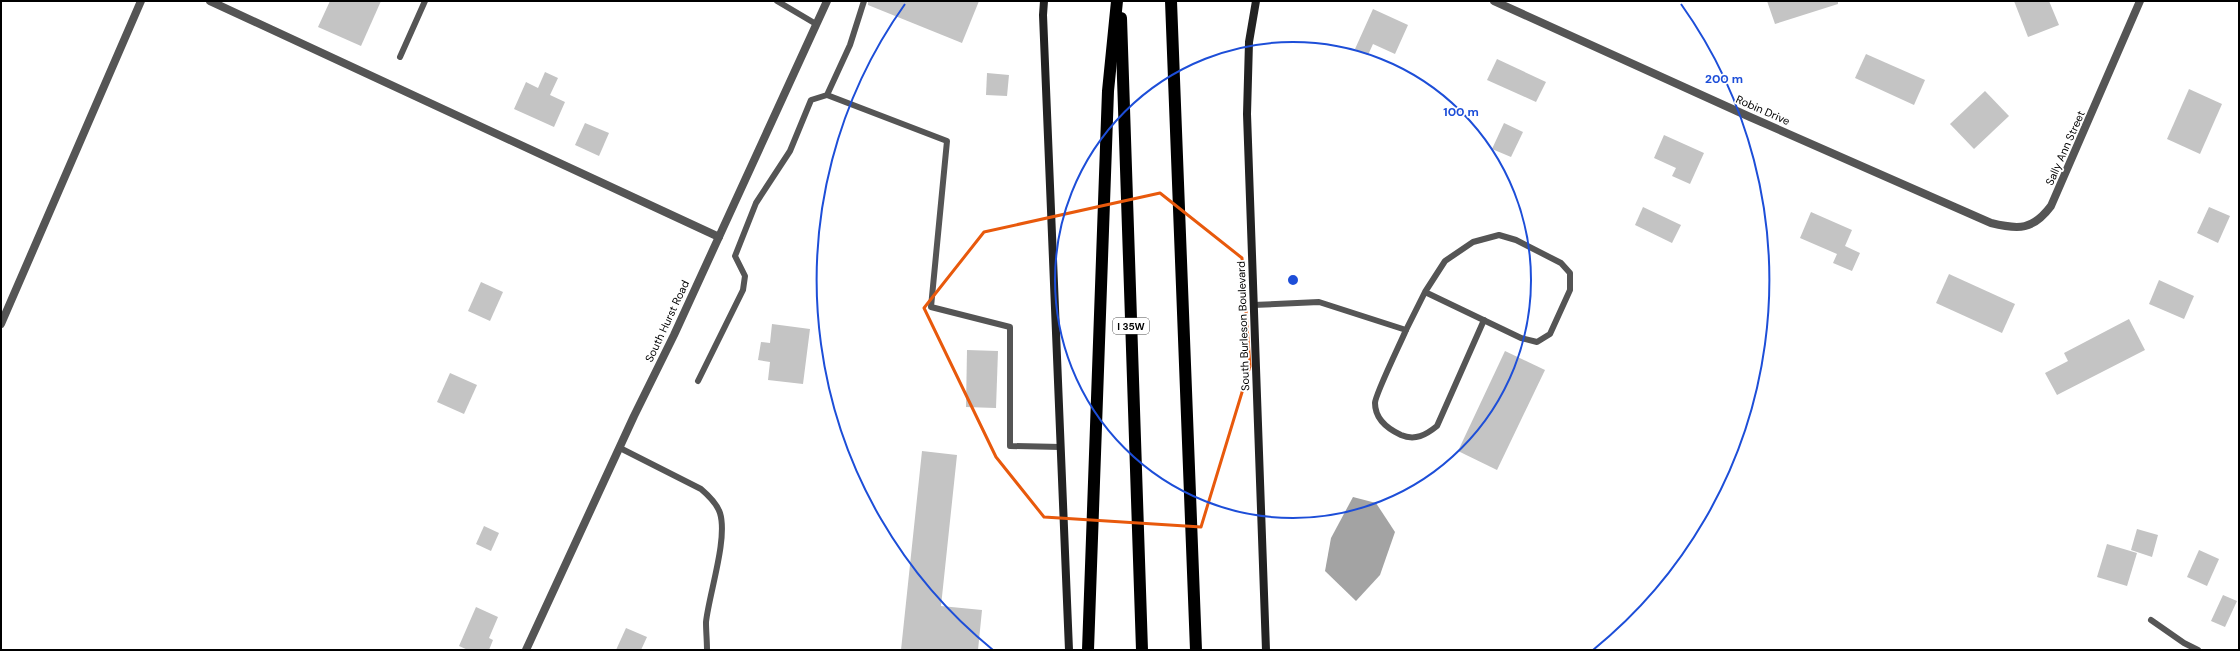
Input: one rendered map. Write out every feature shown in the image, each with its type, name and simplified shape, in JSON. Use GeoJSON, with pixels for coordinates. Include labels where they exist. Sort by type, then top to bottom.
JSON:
{"type":"FeatureCollection","features":[{"type":"Feature","properties":{"kind":"highway"},"geometry":{"type":"LineString","coordinates":[[1088,650],[1108,91],[1117,1]]}},
{"type":"Feature","properties":{"kind":"highway","name":"I 35W"},"geometry":{"type":"LineString","coordinates":[[1121,1],[1142,650]]}},
{"type":"Feature","properties":{"kind":"highway"},"geometry":{"type":"LineString","coordinates":[[1171,1],[1196,650]]}},
{"type":"Feature","properties":{"kind":"main road"},"geometry":{"type":"LineString","coordinates":[[1044,1],[1043,15],[1069,650]]}},
{"type":"Feature","properties":{"kind":"main road","name":"South Burleson Boulevard"},"geometry":{"type":"LineString","coordinates":[[1256,1],[1249,42],[1247,114],[1266,650]]}},
{"type":"Feature","properties":{"kind":"street"},"geometry":{"type":"LineString","coordinates":[[1,324],[142,1]]}},
{"type":"Feature","properties":{"kind":"street"},"geometry":{"type":"LineString","coordinates":[[210,1],[719,237]]}},
{"type":"Feature","properties":{"kind":"street","name":"South Hurst Road"},"geometry":{"type":"LineString","coordinates":[[526,650],[674,335],[826,1]]}},
{"type":"Feature","properties":{"kind":"street","name":"Robin Drive"},"geometry":{"type":"LineString","coordinates":[[1494,1],[1750,117],[1957,207]]}},
{"type":"Feature","properties":{"kind":"street","name":"Sally Ann Street"},"geometry":{"type":"LineString","coordinates":[[1957,207],[1991,223],[2011,228],[2032,224],[2043,217],[2051,206],[2070,166],[2140,1]]}},
{"type":"Feature","properties":{"kind":"lane"},"geometry":{"type":"LineString","coordinates":[[400,57],[425,1]]}},
{"type":"Feature","properties":{"kind":"lane"},"geometry":{"type":"LineString","coordinates":[[777,1],[816,24]]}},
{"type":"Feature","properties":{"kind":"lane"},"geometry":{"type":"LineString","coordinates":[[827,95],[850,44],[864,1]]}},
{"type":"Feature","properties":{"kind":"lane"},"geometry":{"type":"LineString","coordinates":[[698,382],[743,290],[745,276],[735,256],[756,203],[790,151],[811,100],[827,95],[947,141],[931,307],[1010,327],[1010,446],[1061,447]]}},
{"type":"Feature","properties":{"kind":"lane"},"geometry":{"type":"LineString","coordinates":[[1425,292],[1484,320],[1521,338],[1537,342],[1550,334],[1570,290],[1570,273],[1562,263],[1516,240],[1499,235],[1473,242],[1445,262],[1425,292],[1406,330],[1375,403],[1378,417],[1388,428],[1404,437],[1424,436],[1437,426],[1484,320]]}},
{"type":"Feature","properties":{"kind":"lane"},"geometry":{"type":"LineString","coordinates":[[1253,305],[1319,302],[1406,330]]}},
{"type":"Feature","properties":{"kind":"lane"},"geometry":{"type":"LineString","coordinates":[[620,448],[702,488],[720,513],[721,530],[717,568],[706,622],[707,650]]}},
{"type":"Feature","properties":{"kind":"lane"},"geometry":{"type":"LineString","coordinates":[[2151,620],[2184,643],[2198,650]]}},
{"type":"Feature","properties":{"kind":"highlighted area"},"geometry":{"type":"Polygon","coordinates":[[[1160,193],[1242,258],[1250,366],[1201,527],[1044,517],[996,457],[924,308],[984,232],[1160,193]]]}},
{"type":"Feature","properties":{"kind":"shaded area"},"geometry":{"type":"Polygon","coordinates":[[[1353,497],[1376,503],[1395,532],[1380,575],[1356,601],[1325,571],[1331,538],[1353,497]]]}},
{"type":"Feature","properties":{"kind":"building"},"geometry":{"type":"Polygon","coordinates":[[[330,1],[381,1],[361,46],[318,27],[330,1]]]}},
{"type":"Feature","properties":{"kind":"building"},"geometry":{"type":"Polygon","coordinates":[[[868,1],[979,1],[962,43],[868,5],[868,1]]]}},
{"type":"Feature","properties":{"kind":"building"},"geometry":{"type":"Polygon","coordinates":[[[1767,1],[1838,1],[1838,4],[1775,24],[1767,1]]]}},
{"type":"Feature","properties":{"kind":"building"},"geometry":{"type":"Polygon","coordinates":[[[2014,1],[2049,1],[2059,25],[2028,37],[2014,1]]]}},
{"type":"Feature","properties":{"kind":"building"},"geometry":{"type":"Polygon","coordinates":[[[1373,9],[1408,25],[1395,54],[1373,44],[1368,55],[1355,49],[1373,9]]]}},
{"type":"Feature","properties":{"kind":"building"},"geometry":{"type":"Polygon","coordinates":[[[1866,54],[1925,80],[1914,105],[1855,78],[1866,54]]]}},
{"type":"Feature","properties":{"kind":"building"},"geometry":{"type":"Polygon","coordinates":[[[1497,59],[1546,82],[1536,102],[1487,80],[1497,59]]]}},
{"type":"Feature","properties":{"kind":"building"},"geometry":{"type":"Polygon","coordinates":[[[545,72],[558,78],[550,95],[565,102],[554,127],[514,109],[526,82],[538,88],[545,72]]]}},
{"type":"Feature","properties":{"kind":"building"},"geometry":{"type":"Polygon","coordinates":[[[987,73],[1009,75],[1007,96],[986,95],[987,73]]]}},
{"type":"Feature","properties":{"kind":"building"},"geometry":{"type":"Polygon","coordinates":[[[2189,89],[2222,104],[2200,154],[2167,139],[2189,89]]]}},
{"type":"Feature","properties":{"kind":"building"},"geometry":{"type":"Polygon","coordinates":[[[1985,91],[2009,116],[1974,149],[1950,124],[1985,91]]]}},
{"type":"Feature","properties":{"kind":"building"},"geometry":{"type":"Polygon","coordinates":[[[585,123],[609,133],[599,156],[575,145],[585,123]]]}},
{"type":"Feature","properties":{"kind":"building"},"geometry":{"type":"Polygon","coordinates":[[[1504,123],[1523,132],[1511,157],[1492,149],[1504,123]]]}},
{"type":"Feature","properties":{"kind":"building"},"geometry":{"type":"Polygon","coordinates":[[[1664,135],[1704,153],[1690,184],[1672,176],[1676,168],[1654,158],[1664,135]]]}},
{"type":"Feature","properties":{"kind":"building"},"geometry":{"type":"Polygon","coordinates":[[[1643,207],[1681,225],[1672,243],[1635,225],[1643,207]]]}},
{"type":"Feature","properties":{"kind":"building"},"geometry":{"type":"Polygon","coordinates":[[[2209,207],[2230,216],[2218,243],[2197,233],[2209,207]]]}},
{"type":"Feature","properties":{"kind":"building"},"geometry":{"type":"Polygon","coordinates":[[[1811,212],[1852,230],[1845,246],[1860,253],[1852,271],[1833,263],[1837,254],[1800,238],[1811,212]]]}},
{"type":"Feature","properties":{"kind":"building"},"geometry":{"type":"Polygon","coordinates":[[[1949,274],[2015,304],[2002,333],[1936,303],[1949,274]]]}},
{"type":"Feature","properties":{"kind":"building"},"geometry":{"type":"Polygon","coordinates":[[[2159,280],[2194,296],[2184,319],[2149,304],[2159,280]]]}},
{"type":"Feature","properties":{"kind":"building"},"geometry":{"type":"Polygon","coordinates":[[[481,282],[503,292],[490,321],[468,311],[481,282]]]}},
{"type":"Feature","properties":{"kind":"building"},"geometry":{"type":"Polygon","coordinates":[[[2129,319],[2145,350],[2057,395],[2045,373],[2068,361],[2064,353],[2129,319]]]}},
{"type":"Feature","properties":{"kind":"building"},"geometry":{"type":"Polygon","coordinates":[[[772,324],[810,329],[803,384],[768,380],[770,362],[758,360],[761,342],[770,343],[772,324]]]}},
{"type":"Feature","properties":{"kind":"building"},"geometry":{"type":"Polygon","coordinates":[[[967,350],[998,351],[996,408],[966,407],[967,350]]]}},
{"type":"Feature","properties":{"kind":"building"},"geometry":{"type":"Polygon","coordinates":[[[1505,351],[1545,370],[1497,470],[1458,451],[1505,351]]]}},
{"type":"Feature","properties":{"kind":"building"},"geometry":{"type":"Polygon","coordinates":[[[450,373],[477,385],[464,414],[437,402],[450,373]]]}},
{"type":"Feature","properties":{"kind":"building"},"geometry":{"type":"Polygon","coordinates":[[[922,451],[957,455],[941,606],[982,610],[978,650],[901,650],[922,451]]]}},
{"type":"Feature","properties":{"kind":"building"},"geometry":{"type":"Polygon","coordinates":[[[484,526],[499,533],[491,551],[476,544],[484,526]]]}},
{"type":"Feature","properties":{"kind":"building"},"geometry":{"type":"Polygon","coordinates":[[[2137,529],[2158,535],[2152,557],[2131,550],[2137,529]]]}},
{"type":"Feature","properties":{"kind":"building"},"geometry":{"type":"Polygon","coordinates":[[[2107,544],[2137,553],[2127,586],[2097,577],[2107,544]]]}},
{"type":"Feature","properties":{"kind":"building"},"geometry":{"type":"Polygon","coordinates":[[[2199,550],[2219,559],[2207,586],[2187,577],[2199,550]]]}},
{"type":"Feature","properties":{"kind":"building"},"geometry":{"type":"Polygon","coordinates":[[[2223,595],[2237,601],[2225,627],[2211,621],[2223,595]]]}},
{"type":"Feature","properties":{"kind":"building"},"geometry":{"type":"Polygon","coordinates":[[[476,607],[498,617],[489,638],[493,640],[489,650],[468,650],[459,646],[476,607]]]}},
{"type":"Feature","properties":{"kind":"building"},"geometry":{"type":"Polygon","coordinates":[[[626,628],[647,637],[641,650],[616,650],[626,628]]]}}]}
